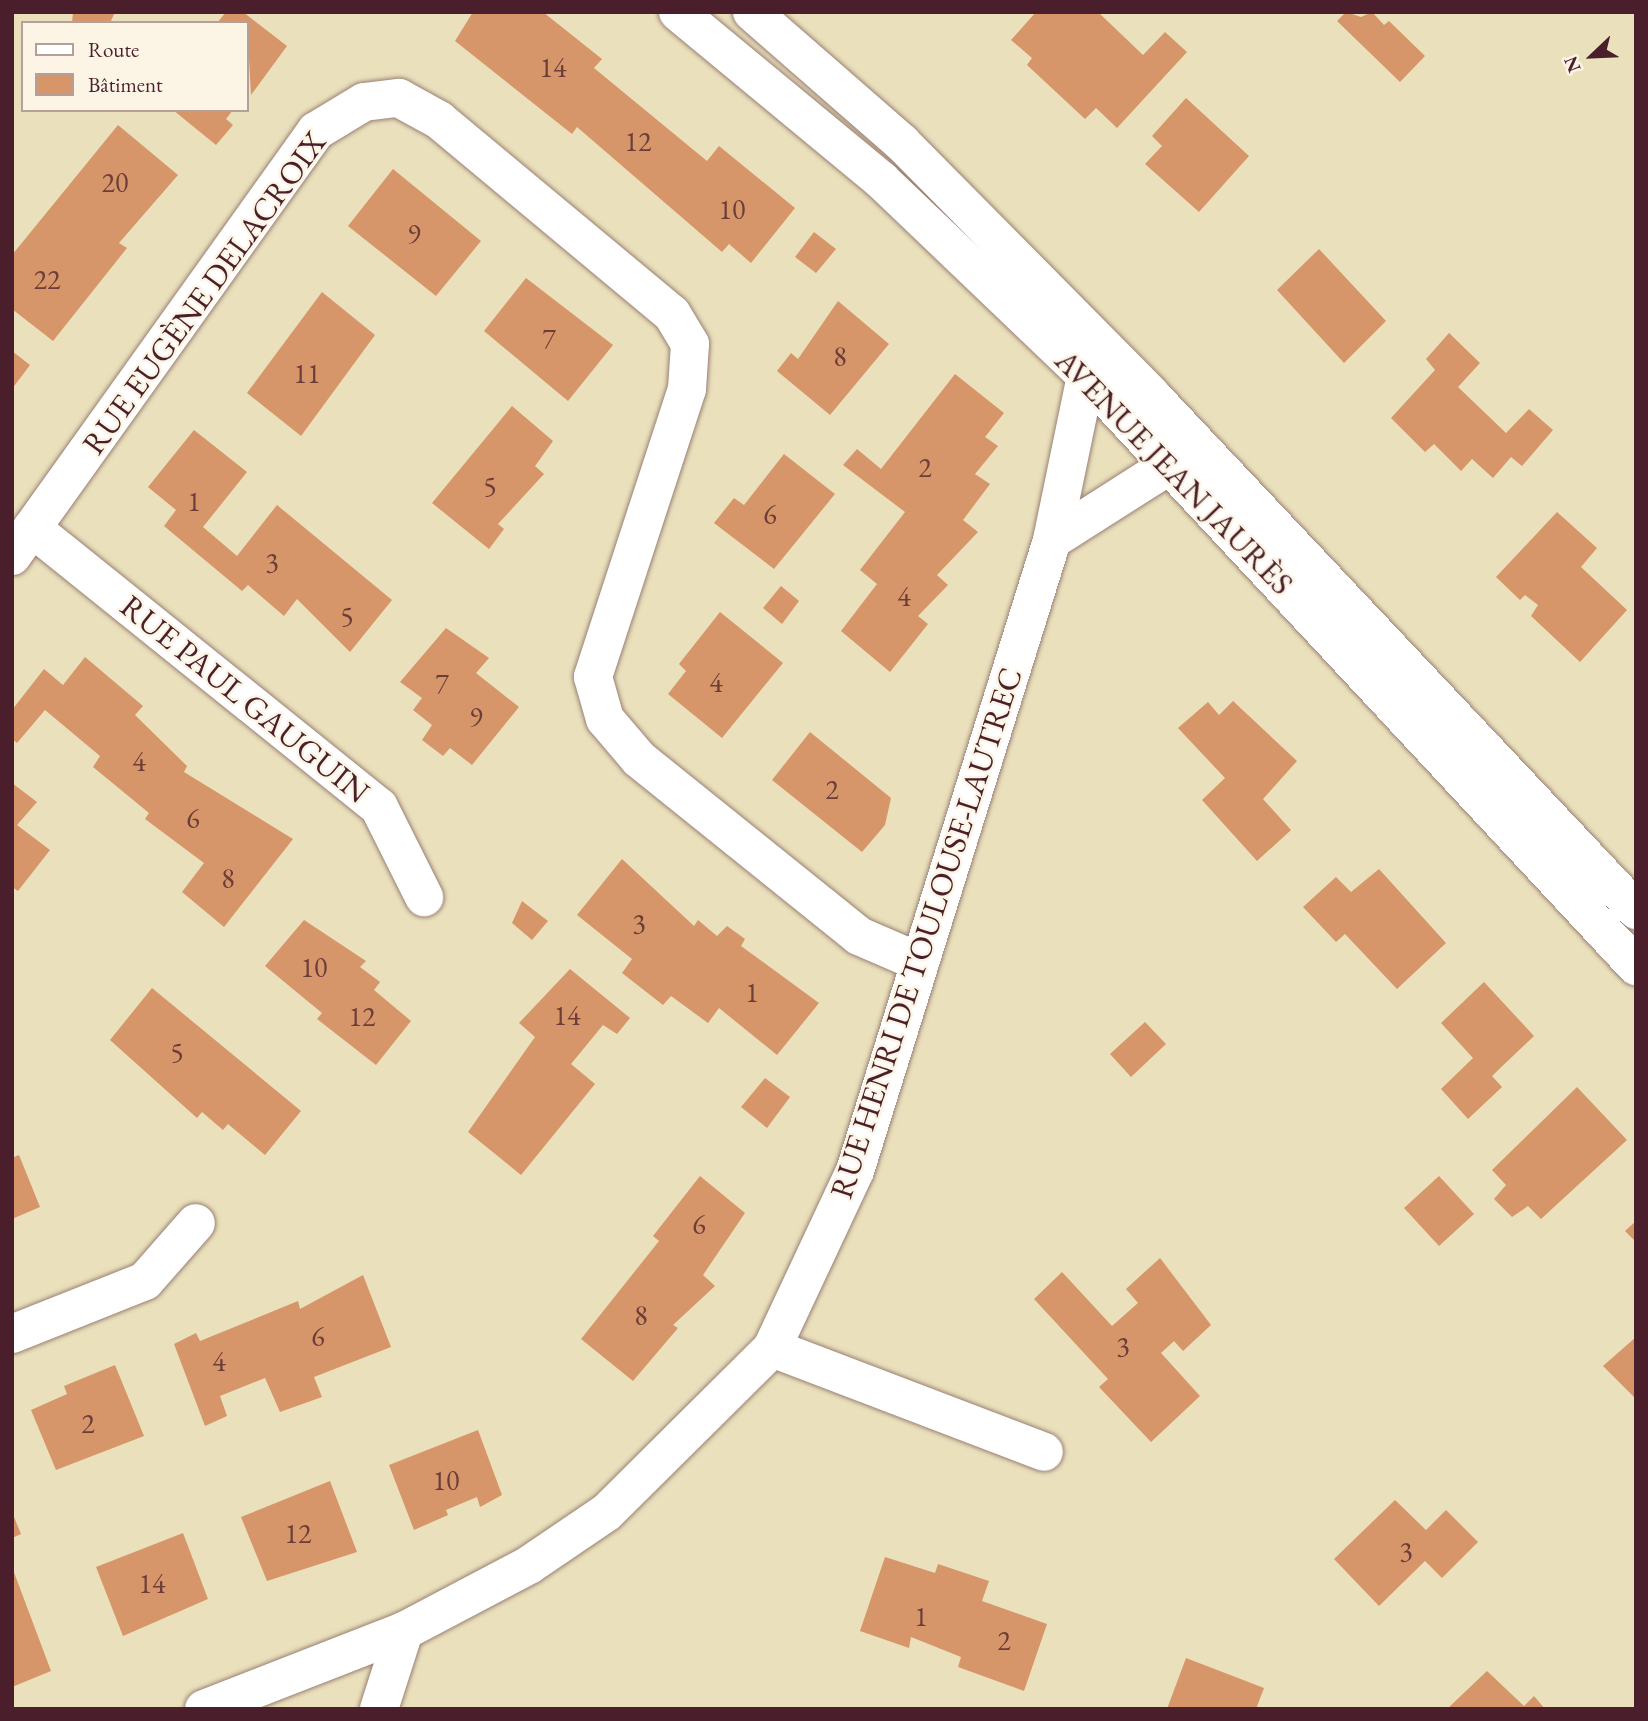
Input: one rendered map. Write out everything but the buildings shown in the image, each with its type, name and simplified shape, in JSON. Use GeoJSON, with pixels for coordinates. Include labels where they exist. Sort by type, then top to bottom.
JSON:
{"type":"FeatureCollection","features":[{"type":"Feature","properties":{"kind":"street","name":"AVENUE JEAN JAURÈS"},"geometry":{"type":"LineString","coordinates":[[678,12],[881,180],[1086,376],[1636,966]]}},
{"type":"Feature","properties":{"kind":"street","name":"AVENUE JEAN JAURÈS"},"geometry":{"type":"LineString","coordinates":[[752,12],[902,144],[1150,394],[1636,910]]}},
{"type":"Feature","properties":{"kind":"street","name":"RUE EUGÈNE DELACROIX"},"geometry":{"type":"LineString","coordinates":[[22,542],[316,131],[364,102],[399,98],[439,120],[673,314],[690,344],[687,389],[593,677],[605,719],[639,759],[859,936],[917,961]]}},
{"type":"Feature","properties":{"kind":"street"},"geometry":{"type":"LineString","coordinates":[[1052,540],[1168,466],[1150,394],[1086,376]]}},
{"type":"Feature","properties":{"kind":"street","name":"RUE HENRI DE TOULOUSE-LAUTREC"},"geometry":{"type":"LineString","coordinates":[[204,1709],[404,1630],[529,1565],[607,1512],[772,1348],[855,1171],[917,961],[1052,540],[1086,376]]}},
{"type":"Feature","properties":{"kind":"street","name":"RUE PAUL GAUGUIN"},"geometry":{"type":"LineString","coordinates":[[22,542],[379,807],[424,897]]}},
{"type":"Feature","properties":{"kind":"street"},"geometry":{"type":"LineString","coordinates":[[12,1334],[145,1280],[196,1223]]}},
{"type":"Feature","properties":{"kind":"street"},"geometry":{"type":"LineString","coordinates":[[772,1348],[1044,1452]]}},
{"type":"Feature","properties":{"kind":"street"},"geometry":{"type":"LineString","coordinates":[[379,1709],[404,1630]]}}]}
